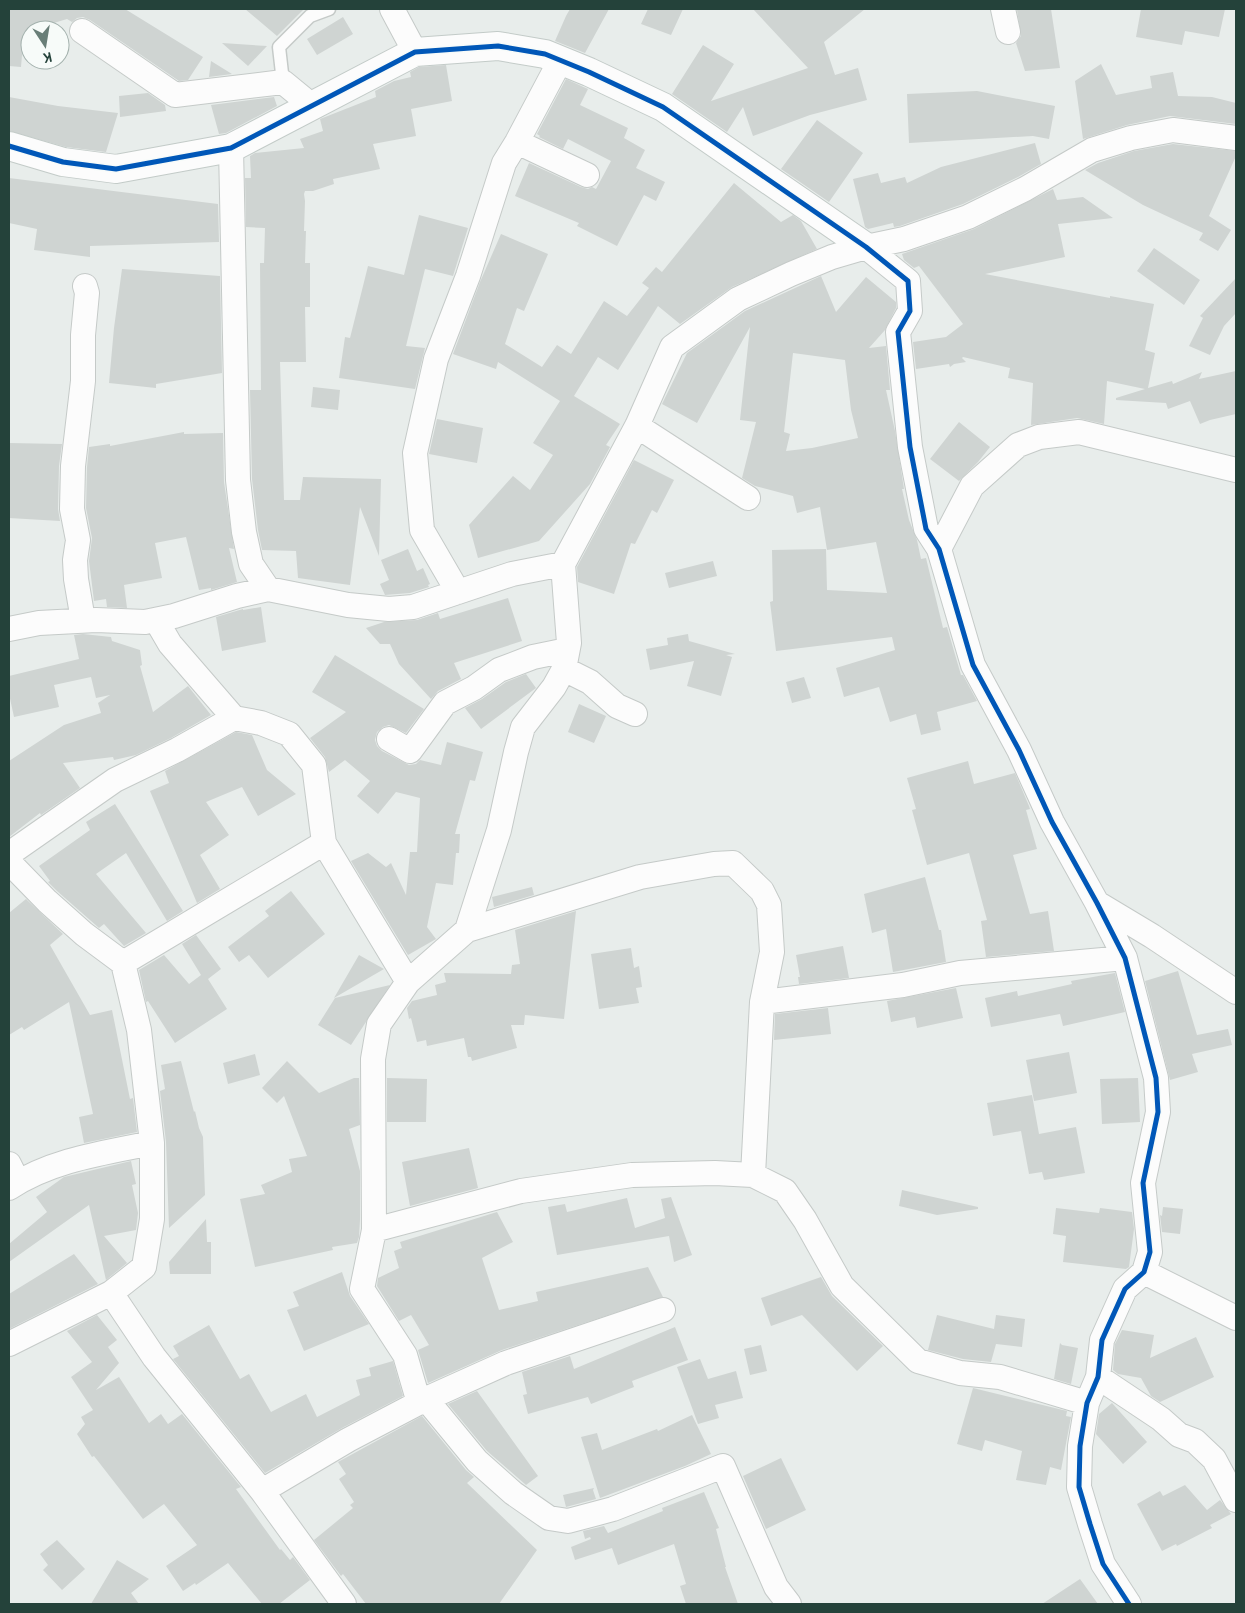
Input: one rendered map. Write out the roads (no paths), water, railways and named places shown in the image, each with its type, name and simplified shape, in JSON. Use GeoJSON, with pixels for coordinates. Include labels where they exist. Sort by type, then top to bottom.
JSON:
{"type":"FeatureCollection","features":[{"type":"Feature","properties":{"kind":"street"},"geometry":{"type":"LineString","coordinates":[[392,9],[415,52]]}},
{"type":"Feature","properties":{"kind":"street"},"geometry":{"type":"LineString","coordinates":[[1004,9],[1008,32]]}},
{"type":"Feature","properties":{"kind":"street"},"geometry":{"type":"LineString","coordinates":[[82,31],[175,95],[282,82],[311,106]]}},
{"type":"Feature","properties":{"kind":"street"},"geometry":{"type":"LineString","coordinates":[[9,146],[63,162],[116,169],[232,148],[415,52],[498,46],[545,54],[589,72],[663,107],[866,247],[908,281],[910,311],[898,332],[910,447],[926,529],[939,549],[973,665],[1019,750],[1052,822],[1125,958],[1156,1078],[1158,1112],[1143,1183],[1150,1252],[1144,1272],[1125,1288],[1102,1340],[1098,1377],[1086,1403],[1080,1446],[1079,1487],[1103,1564],[1129,1604]]}},
{"type":"Feature","properties":{"kind":"street"},"geometry":{"type":"LineString","coordinates":[[458,592],[422,530],[415,453],[436,360],[468,276],[504,163],[560,61]]}},
{"type":"Feature","properties":{"kind":"street"},"geometry":{"type":"LineString","coordinates":[[466,930],[499,830],[516,752],[524,726],[554,687],[565,659],[569,643],[563,564],[637,426],[672,347],[738,299],[791,274],[832,256],[904,239],[968,217],[1025,190],[1092,150],[1131,138],[1173,130],[1236,138]]}},
{"type":"Feature","properties":{"kind":"street"},"geometry":{"type":"LineString","coordinates":[[517,142],[587,175]]}},
{"type":"Feature","properties":{"kind":"street"},"geometry":{"type":"LineString","coordinates":[[232,148],[238,480],[244,532],[251,564],[268,590]]}},
{"type":"Feature","properties":{"kind":"street"},"geometry":{"type":"LineString","coordinates":[[83,620],[76,579],[75,560],[78,540],[72,509],[74,466],[83,381],[83,335],[87,293],[85,286]]}},
{"type":"Feature","properties":{"kind":"street"},"geometry":{"type":"LineString","coordinates":[[637,426],[748,498]]}},
{"type":"Feature","properties":{"kind":"street"},"geometry":{"type":"LineString","coordinates":[[939,549],[972,486],[1018,445],[1039,436],[1079,432],[1236,470]]}},
{"type":"Feature","properties":{"kind":"street"},"geometry":{"type":"LineString","coordinates":[[9,628],[39,623],[83,620],[145,622],[174,616],[237,596],[268,590],[348,605],[389,609],[413,607],[512,574],[563,564]]}},
{"type":"Feature","properties":{"kind":"street"},"geometry":{"type":"LineString","coordinates":[[156,620],[170,644],[234,718],[261,723],[289,734],[314,765],[324,843],[408,982]]}},
{"type":"Feature","properties":{"kind":"street"},"geometry":{"type":"LineString","coordinates":[[389,739],[410,751],[445,703],[474,688],[499,670],[532,657],[565,659],[617,706],[634,714]]}},
{"type":"Feature","properties":{"kind":"street"},"geometry":{"type":"LineString","coordinates":[[9,854],[115,780],[177,750],[234,718]]}},
{"type":"Feature","properties":{"kind":"street"},"geometry":{"type":"LineString","coordinates":[[122,963],[324,843]]}},
{"type":"Feature","properties":{"kind":"street"},"geometry":{"type":"LineString","coordinates":[[9,862],[47,901],[84,934],[122,963],[139,1030],[152,1143],[152,1219],[144,1267],[111,1293],[9,1344]]}},
{"type":"Feature","properties":{"kind":"street"},"geometry":{"type":"LineString","coordinates":[[753,1175],[762,1002],[772,952],[769,905],[762,891],[733,864],[714,864],[640,877],[466,930],[408,982],[379,1024],[373,1059],[374,1230],[362,1289],[406,1355],[422,1401],[476,1461],[513,1493],[549,1518],[568,1521],[613,1509],[723,1466],[776,1587],[789,1604]]}},
{"type":"Feature","properties":{"kind":"street"},"geometry":{"type":"LineString","coordinates":[[1097,903],[1152,936],[1236,992]]}},
{"type":"Feature","properties":{"kind":"street"},"geometry":{"type":"LineString","coordinates":[[762,1002],[903,985],[960,974],[1125,958]]}},
{"type":"Feature","properties":{"kind":"street"},"geometry":{"type":"LineString","coordinates":[[12,1178],[72,1160],[152,1143]]}},
{"type":"Feature","properties":{"kind":"street"},"geometry":{"type":"LineString","coordinates":[[374,1230],[521,1191],[632,1175],[714,1173],[753,1175],[785,1191],[805,1220],[842,1286],[918,1362],[960,1373],[1000,1377],[1086,1403]]}},
{"type":"Feature","properties":{"kind":"street"},"geometry":{"type":"LineString","coordinates":[[1144,1272],[1236,1318]]}},
{"type":"Feature","properties":{"kind":"street"},"geometry":{"type":"LineString","coordinates":[[111,1293],[154,1357],[262,1491],[344,1604]]}},
{"type":"Feature","properties":{"kind":"street"},"geometry":{"type":"LineString","coordinates":[[262,1491],[348,1440],[422,1401],[506,1363],[663,1310]]}},
{"type":"Feature","properties":{"kind":"street"},"geometry":{"type":"LineString","coordinates":[[1098,1377],[1161,1419],[1179,1436],[1195,1441],[1214,1460],[1236,1500]]}},
{"type":"Feature","properties":{"kind":"lane"},"geometry":{"type":"LineString","coordinates":[[282,82],[279,47],[310,16],[329,9]]}}]}
